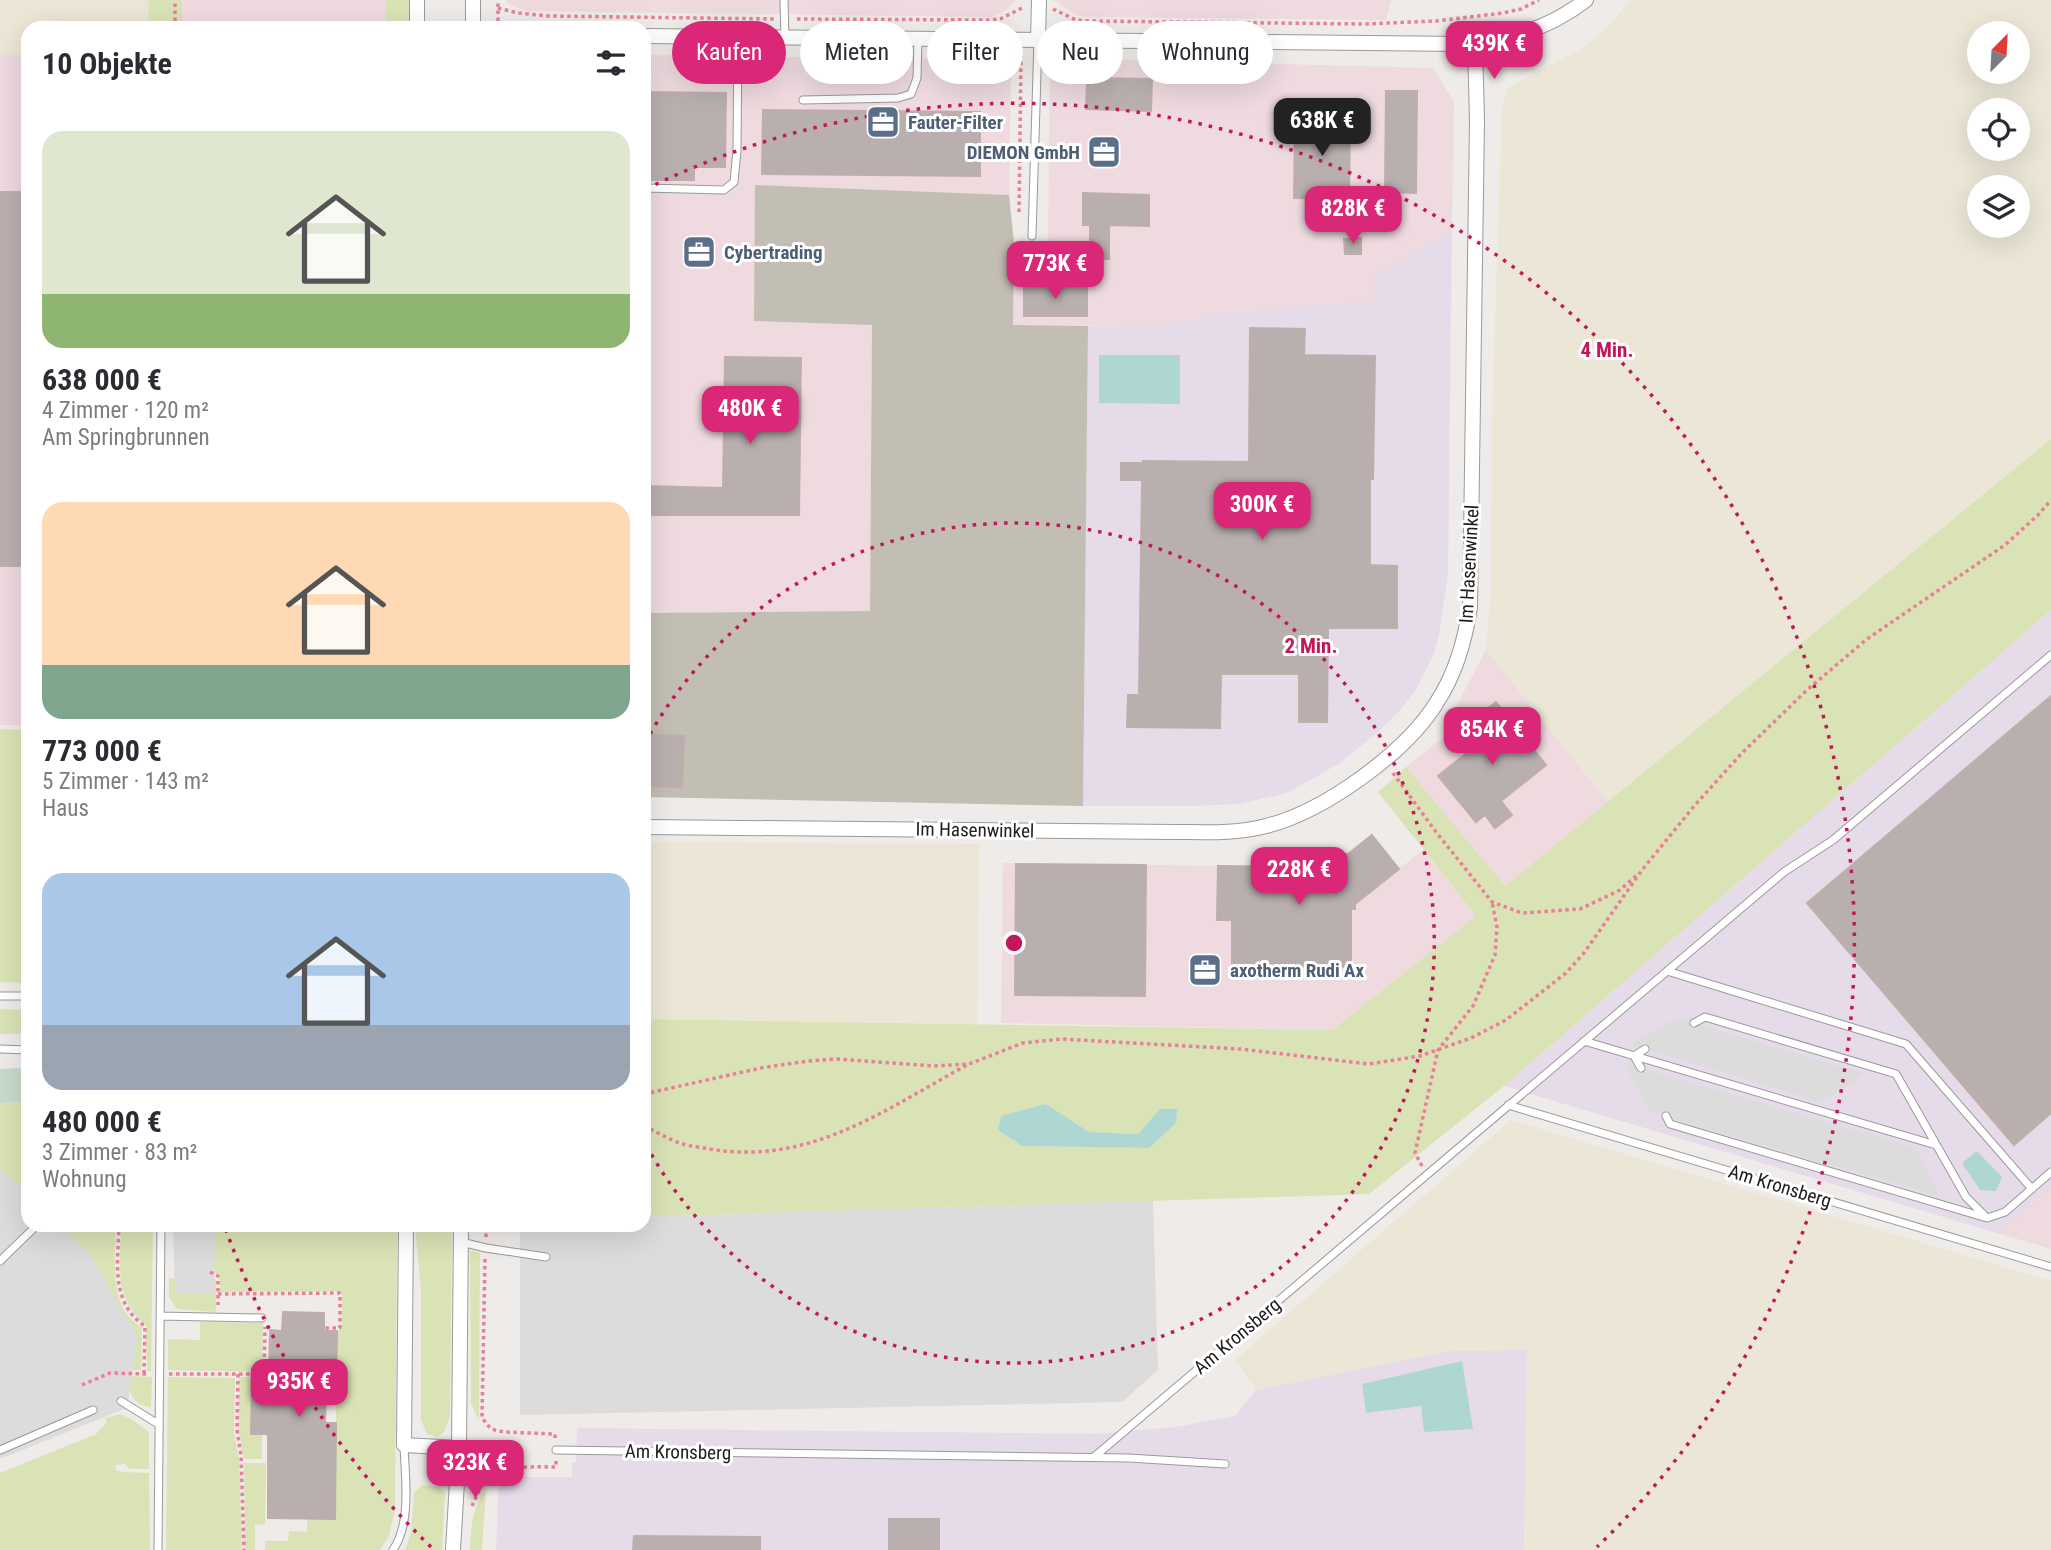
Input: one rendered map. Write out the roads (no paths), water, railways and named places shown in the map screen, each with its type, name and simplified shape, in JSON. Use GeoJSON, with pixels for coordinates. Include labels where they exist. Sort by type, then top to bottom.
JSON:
{"type":"FeatureCollection","features":[{"type":"Feature","properties":{"kind":"street"},"geometry":{"type":"LineString","coordinates":[[417,21],[418,0]]}},
{"type":"Feature","properties":{"kind":"street"},"geometry":{"type":"LineString","coordinates":[[473,0],[473,21]]}},
{"type":"Feature","properties":{"kind":"street"},"geometry":{"type":"LineString","coordinates":[[1123,41],[1475,44],[1537,30],[1586,0]]}},
{"type":"Feature","properties":{"kind":"street"},"geometry":{"type":"LineString","coordinates":[[1039,3],[1039,21]]}},
{"type":"Feature","properties":{"kind":"street"},"geometry":{"type":"LineString","coordinates":[[651,36],[672,36]]}},
{"type":"Feature","properties":{"kind":"street"},"geometry":{"type":"LineString","coordinates":[[786,37],[1037,40]]}},
{"type":"Feature","properties":{"kind":"street","name":"Im Hasenwinkel"},"geometry":{"type":"LineString","coordinates":[[651,827],[1114,832],[1244,830],[1302,814],[1353,783],[1419,725],[1441,696],[1463,646],[1470,607],[1477,121],[1475,44]]}},
{"type":"Feature","properties":{"kind":"street"},"geometry":{"type":"LineString","coordinates":[[406,1232],[404,1444],[459,1448]]}},
{"type":"Feature","properties":{"kind":"street"},"geometry":{"type":"LineString","coordinates":[[453,1550],[459,1448],[461,1232]]}},
{"type":"Feature","properties":{"kind":"lane"},"geometry":{"type":"LineString","coordinates":[[784,0],[785,21]]}},
{"type":"Feature","properties":{"kind":"lane"},"geometry":{"type":"LineString","coordinates":[[803,100],[898,98],[911,94],[917,78],[919,39]]}},
{"type":"Feature","properties":{"kind":"lane"},"geometry":{"type":"LineString","coordinates":[[1032,236],[1037,73]]}},
{"type":"Feature","properties":{"kind":"lane"},"geometry":{"type":"LineString","coordinates":[[651,188],[724,190],[734,182],[737,162],[737,84]]}},
{"type":"Feature","properties":{"kind":"lane","name":"Am Kronsberg"},"geometry":{"type":"LineString","coordinates":[[1094,1457],[1784,872],[1833,840],[2051,654]]}},
{"type":"Feature","properties":{"kind":"lane"},"geometry":{"type":"LineString","coordinates":[[1667,971],[1906,1044],[2032,1189]]}},
{"type":"Feature","properties":{"kind":"lane"},"geometry":{"type":"LineString","coordinates":[[0,996],[21,996]]}},
{"type":"Feature","properties":{"kind":"lane"},"geometry":{"type":"LineString","coordinates":[[1694,1023],[1704,1017],[1896,1074],[1966,1197],[1987,1217]]}},
{"type":"Feature","properties":{"kind":"lane"},"geometry":{"type":"LineString","coordinates":[[1584,1041],[1936,1145]]}},
{"type":"Feature","properties":{"kind":"lane"},"geometry":{"type":"LineString","coordinates":[[0,1049],[21,1049]]}},
{"type":"Feature","properties":{"kind":"lane"},"geometry":{"type":"LineString","coordinates":[[1634,1056],[1645,1049]]}},
{"type":"Feature","properties":{"kind":"lane"},"geometry":{"type":"LineString","coordinates":[[1634,1056],[1641,1068]]}},
{"type":"Feature","properties":{"kind":"lane","name":"Am Kronsberg"},"geometry":{"type":"LineString","coordinates":[[1508,1105],[2051,1267]]}},
{"type":"Feature","properties":{"kind":"lane"},"geometry":{"type":"LineString","coordinates":[[1666,1116],[1670,1124],[1987,1217],[2005,1212],[2051,1172]]}},
{"type":"Feature","properties":{"kind":"lane"},"geometry":{"type":"LineString","coordinates":[[0,1261],[30,1232]]}},
{"type":"Feature","properties":{"kind":"lane"},"geometry":{"type":"LineString","coordinates":[[158,1550],[161,1232]]}},
{"type":"Feature","properties":{"kind":"lane"},"geometry":{"type":"LineString","coordinates":[[461,1242],[546,1257]]}},
{"type":"Feature","properties":{"kind":"lane"},"geometry":{"type":"LineString","coordinates":[[160,1316],[262,1318]]}},
{"type":"Feature","properties":{"kind":"lane"},"geometry":{"type":"LineString","coordinates":[[121,1401],[158,1424]]}},
{"type":"Feature","properties":{"kind":"lane"},"geometry":{"type":"LineString","coordinates":[[0,1450],[93,1410]]}},
{"type":"Feature","properties":{"kind":"lane"},"geometry":{"type":"LineString","coordinates":[[393,1550],[400,1537],[403,1522],[404,1444]]}},
{"type":"Feature","properties":{"kind":"lane","name":"Am Kronsberg"},"geometry":{"type":"LineString","coordinates":[[555,1450],[1094,1457],[1225,1464]]}},
{"type":"Feature","properties":{"kind":"water"},"geometry":{"type":"Polygon","coordinates":[[[1099,355],[1180,355],[1180,404],[1099,403],[1099,355]]]}},
{"type":"Feature","properties":{"kind":"water"},"geometry":{"type":"Polygon","coordinates":[[[1046,1104],[1089,1132],[1138,1134],[1160,1109],[1177,1109],[1176,1123],[1149,1148],[1022,1146],[998,1130],[1001,1116],[1046,1104]]]}},
{"type":"Feature","properties":{"kind":"water"},"geometry":{"type":"Polygon","coordinates":[[[1977,1151],[2002,1177],[1996,1191],[1980,1190],[1962,1163],[1977,1151]]]}},
{"type":"Feature","properties":{"kind":"water"},"geometry":{"type":"Polygon","coordinates":[[[1462,1361],[1473,1429],[1424,1432],[1421,1406],[1366,1413],[1362,1384],[1462,1361]]]}},
{"type":"Feature","properties":{"kind":"place","name":"Fauter-Filter"},"geometry":{"type":"Point","coordinates":[883,122]}},
{"type":"Feature","properties":{"kind":"place","name":"DIEMON GmbH"},"geometry":{"type":"Point","coordinates":[1104,152]}},
{"type":"Feature","properties":{"kind":"place","name":"Cybertrading"},"geometry":{"type":"Point","coordinates":[699,252]}},
{"type":"Feature","properties":{"kind":"place","name":"axotherm Rudi Ax"},"geometry":{"type":"Point","coordinates":[1205,970]}}]}
